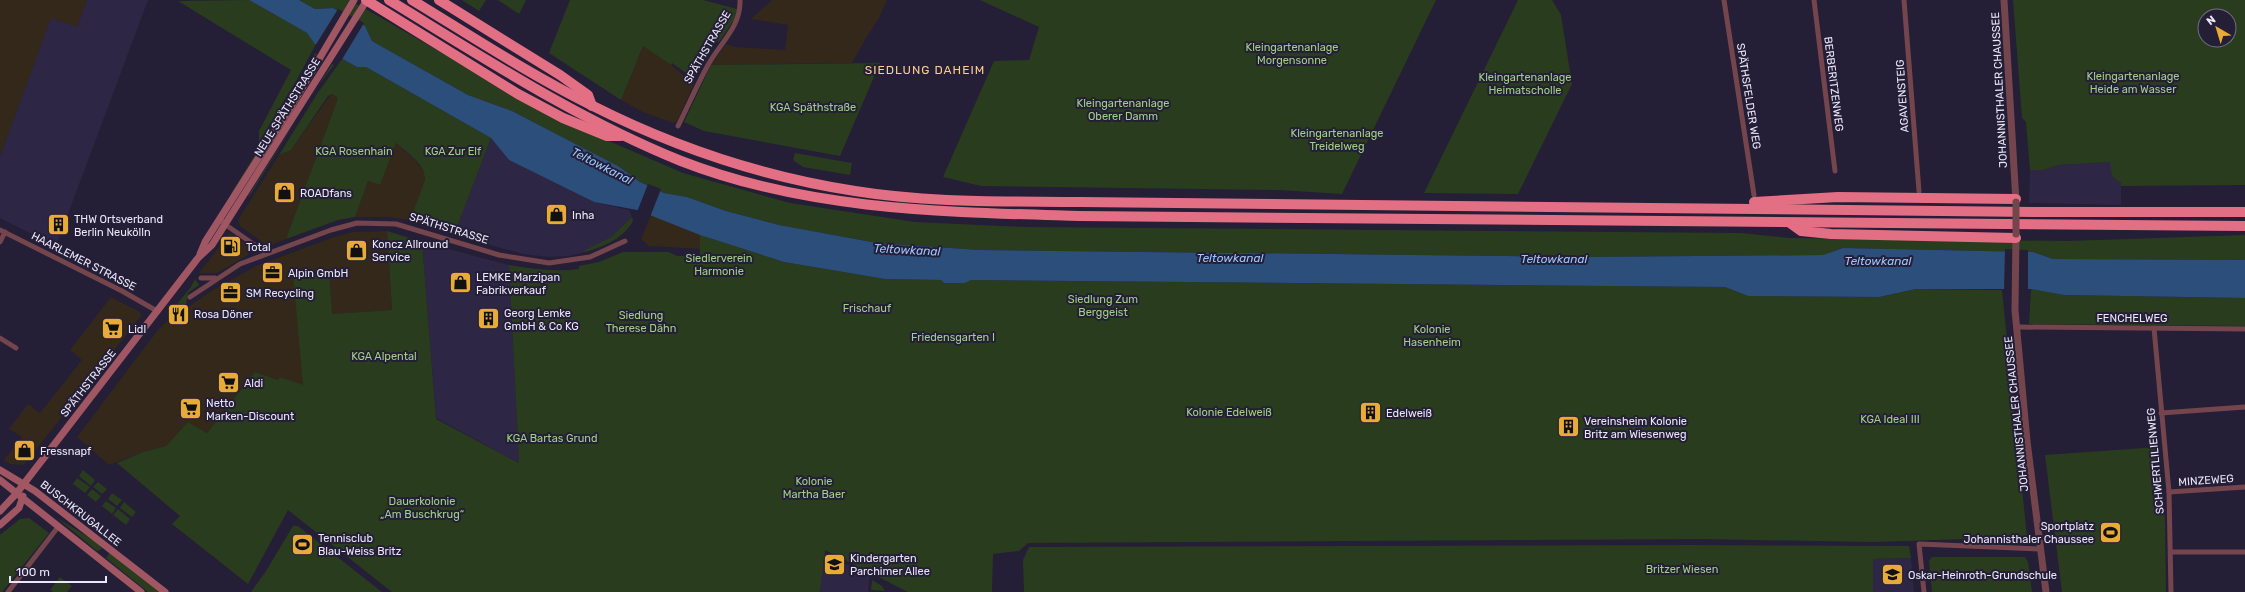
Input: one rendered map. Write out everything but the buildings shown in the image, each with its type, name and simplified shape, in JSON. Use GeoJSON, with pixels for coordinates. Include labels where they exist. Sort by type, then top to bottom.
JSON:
{"type":"FeatureCollection","features":[{"type":"Feature","properties":{"kind":"highway"},"geometry":{"type":"LineString","coordinates":[[366,0],[518,94],[556,114],[607,136],[623,136]]}},
{"type":"Feature","properties":{"kind":"highway"},"geometry":{"type":"LineString","coordinates":[[389,0],[542,93],[623,136],[683,161],[746,181],[853,204],[925,211],[1004,214],[1790,223],[2245,226]]}},
{"type":"Feature","properties":{"kind":"highway"},"geometry":{"type":"LineString","coordinates":[[412,0],[550,84],[592,106],[711,156],[777,175],[856,191],[922,199],[2038,212],[2245,212]]}},
{"type":"Feature","properties":{"kind":"highway"},"geometry":{"type":"LineString","coordinates":[[439,0],[560,75],[588,95],[592,106]]}},
{"type":"Feature","properties":{"kind":"highway"},"geometry":{"type":"LineString","coordinates":[[1743,208],[1754,202],[1838,197],[2016,200]]}},
{"type":"Feature","properties":{"kind":"highway"},"geometry":{"type":"LineString","coordinates":[[1790,223],[1801,231],[1831,234],[2016,239]]}},
{"type":"Feature","properties":{"kind":"main road","name":"NEUE SPÄTHSTRASSE"},"geometry":{"type":"LineString","coordinates":[[220,219],[303,87],[354,0]]}},
{"type":"Feature","properties":{"kind":"main road","name":"NEUE SPÄTHSTRASSE"},"geometry":{"type":"LineString","coordinates":[[226,225],[366,0]]}},
{"type":"Feature","properties":{"kind":"main road","name":"SPÄTHSTRASSE"},"geometry":{"type":"LineString","coordinates":[[198,258],[205,242],[220,219]]}},
{"type":"Feature","properties":{"kind":"main road","name":"SPÄTHSTRASSE"},"geometry":{"type":"LineString","coordinates":[[0,511],[16,494],[198,258],[212,245],[226,225]]}},
{"type":"Feature","properties":{"kind":"main road","name":"BUSCHKRUGALLEE"},"geometry":{"type":"LineString","coordinates":[[0,470],[24,483],[164,592]]}},
{"type":"Feature","properties":{"kind":"main road"},"geometry":{"type":"LineString","coordinates":[[0,480],[141,592]]}},
{"type":"Feature","properties":{"kind":"main road"},"geometry":{"type":"LineString","coordinates":[[0,525],[16,511],[23,499],[24,483]]}},
{"type":"Feature","properties":{"kind":"main road"},"geometry":{"type":"LineString","coordinates":[[98,559],[107,548]]}},
{"type":"Feature","properties":{"kind":"street","name":"SPÄTHSTRASSE"},"geometry":{"type":"LineString","coordinates":[[678,126],[709,63],[736,23],[740,13],[740,0]]}},
{"type":"Feature","properties":{"kind":"street","name":"SPÄTHSFELDER WEG"},"geometry":{"type":"LineString","coordinates":[[1724,0],[1754,195]]}},
{"type":"Feature","properties":{"kind":"street","name":"BERBERITZENWEG"},"geometry":{"type":"LineString","coordinates":[[1814,0],[1835,171]]}},
{"type":"Feature","properties":{"kind":"street","name":"AGAVENSTEIG"},"geometry":{"type":"LineString","coordinates":[[1904,0],[1919,190]]}},
{"type":"Feature","properties":{"kind":"street","name":"JOHANNISTHALER CHAUSSEE"},"geometry":{"type":"LineString","coordinates":[[2004,0],[2016,200],[2016,298],[2018,327],[2028,441],[2046,592]]}},
{"type":"Feature","properties":{"kind":"street"},"geometry":{"type":"LineString","coordinates":[[220,219],[226,225],[266,253]]}},
{"type":"Feature","properties":{"kind":"street","name":"SPÄTHSTRASSE"},"geometry":{"type":"LineString","coordinates":[[190,297],[216,278],[240,264],[266,253],[331,230],[363,223],[404,225],[499,255],[549,263],[590,257],[625,241]]}},
{"type":"Feature","properties":{"kind":"street"},"geometry":{"type":"LineString","coordinates":[[0,242],[3,231]]}},
{"type":"Feature","properties":{"kind":"street","name":"HAARLEMER STRASSE"},"geometry":{"type":"LineString","coordinates":[[3,231],[122,291],[157,311]]}},
{"type":"Feature","properties":{"kind":"street"},"geometry":{"type":"LineString","coordinates":[[201,278],[216,278]]}},
{"type":"Feature","properties":{"kind":"street","name":"FENCHELWEG"},"geometry":{"type":"LineString","coordinates":[[2018,327],[2245,329]]}},
{"type":"Feature","properties":{"kind":"street","name":"SCHWERTLILIENWEG"},"geometry":{"type":"LineString","coordinates":[[2154,328],[2169,492],[2171,592]]}},
{"type":"Feature","properties":{"kind":"street"},"geometry":{"type":"LineString","coordinates":[[0,338],[16,348]]}},
{"type":"Feature","properties":{"kind":"street"},"geometry":{"type":"LineString","coordinates":[[2161,413],[2245,407]]}},
{"type":"Feature","properties":{"kind":"street","name":"MINZEWEG"},"geometry":{"type":"LineString","coordinates":[[2169,492],[2245,487]]}},
{"type":"Feature","properties":{"kind":"street"},"geometry":{"type":"LineString","coordinates":[[8,592],[58,527]]}},
{"type":"Feature","properties":{"kind":"street"},"geometry":{"type":"LineString","coordinates":[[1924,592],[1919,544],[2041,549]]}},
{"type":"Feature","properties":{"kind":"street"},"geometry":{"type":"LineString","coordinates":[[2171,552],[2245,552]]}},
{"type":"Feature","properties":{"kind":"shaded area"},"geometry":{"type":"Polygon","coordinates":[[[0,0],[87,0],[77,27],[51,19],[0,157],[0,0]]]}},
{"type":"Feature","properties":{"kind":"shaded area"},"geometry":{"type":"Polygon","coordinates":[[[87,0],[148,0],[56,246],[0,218],[0,157],[51,18],[77,27],[87,0]]]}},
{"type":"Feature","properties":{"kind":"shaded area"},"geometry":{"type":"Polygon","coordinates":[[[772,0],[887,0],[879,18],[852,63],[711,65],[726,44],[735,47],[785,50],[788,25],[751,19],[772,0]]]}},
{"type":"Feature","properties":{"kind":"shaded area"},"geometry":{"type":"Polygon","coordinates":[[[643,46],[671,65],[694,84],[677,121],[673,123],[643,112],[621,100],[643,46]]]}},
{"type":"Feature","properties":{"kind":"shaded area"},"geometry":{"type":"Polygon","coordinates":[[[331,94],[338,98],[286,239],[273,244],[265,244],[240,226],[238,220],[279,155],[291,150],[331,94]]]}},
{"type":"Feature","properties":{"kind":"shaded area"},"geometry":{"type":"Polygon","coordinates":[[[491,138],[509,160],[594,202],[629,210],[632,217],[611,237],[586,250],[586,252],[569,256],[549,257],[523,254],[454,235],[491,138]]]}},
{"type":"Feature","properties":{"kind":"shaded area"},"geometry":{"type":"Polygon","coordinates":[[[396,143],[415,160],[425,174],[425,180],[410,220],[388,217],[355,217],[368,181],[380,185],[396,143]]]}},
{"type":"Feature","properties":{"kind":"shaded area"},"geometry":{"type":"Polygon","coordinates":[[[2111,162],[2116,178],[2121,183],[2121,205],[2029,203],[2030,170],[2043,170],[2059,165],[2111,162]]]}},
{"type":"Feature","properties":{"kind":"shaded area"},"geometry":{"type":"Polygon","coordinates":[[[651,215],[719,242],[721,250],[649,246],[641,239],[651,215]]]}},
{"type":"Feature","properties":{"kind":"shaded area"},"geometry":{"type":"Polygon","coordinates":[[[387,231],[392,310],[332,314],[303,386],[281,377],[278,380],[255,372],[207,433],[188,422],[166,446],[143,452],[109,465],[77,437],[157,331],[167,321],[213,290],[256,266],[334,237],[353,232],[387,231]]]}},
{"type":"Feature","properties":{"kind":"shaded area"},"geometry":{"type":"Polygon","coordinates":[[[230,233],[249,246],[250,250],[248,255],[217,273],[199,273],[230,233]]]}},
{"type":"Feature","properties":{"kind":"shaded area"},"geometry":{"type":"Polygon","coordinates":[[[422,242],[509,265],[519,463],[436,418],[422,242]]]}},
{"type":"Feature","properties":{"kind":"shaded area"},"geometry":{"type":"Polygon","coordinates":[[[111,297],[140,312],[141,316],[24,465],[10,464],[4,460],[22,437],[9,429],[28,404],[40,413],[82,360],[70,350],[111,297]]]}},
{"type":"Feature","properties":{"kind":"shaded area","name":"Kindergarten Parchimer Allee"},"geometry":{"type":"Polygon","coordinates":[[[824,554],[870,575],[868,592],[820,592],[824,554]]]}},
{"type":"Feature","properties":{"kind":"shaded area","name":"Oskar-Heinroth-Grundschule"},"geometry":{"type":"Polygon","coordinates":[[[1911,558],[1914,592],[1873,592],[1872,559],[1911,558]]]}},
{"type":"Feature","properties":{"kind":"green space"},"geometry":{"type":"Polygon","coordinates":[[[249,0],[307,33],[316,44],[296,81],[259,142],[259,131],[291,70],[178,1],[249,0]]]}},
{"type":"Feature","properties":{"kind":"green space"},"geometry":{"type":"Polygon","coordinates":[[[299,0],[350,0],[501,87],[595,135],[683,173],[790,203],[915,222],[1026,227],[1741,233],[1789,238],[2068,241],[2245,235],[2245,260],[2053,259],[2033,252],[1843,248],[1823,255],[1585,257],[979,250],[877,243],[779,225],[726,211],[687,197],[664,193],[640,182],[618,166],[512,111],[468,95],[372,41],[365,26],[333,8],[315,9],[299,0]]]}},
{"type":"Feature","properties":{"kind":"green space"},"geometry":{"type":"Polygon","coordinates":[[[462,0],[486,0],[479,11],[462,0]]]}},
{"type":"Feature","properties":{"kind":"green space"},"geometry":{"type":"Polygon","coordinates":[[[498,0],[526,0],[519,14],[498,0]]]}},
{"type":"Feature","properties":{"kind":"green space"},"geometry":{"type":"Polygon","coordinates":[[[570,0],[703,0],[737,9],[734,20],[719,42],[717,41],[714,44],[696,75],[689,75],[643,46],[621,100],[549,53],[570,0]]]}},
{"type":"Feature","properties":{"kind":"green space"},"geometry":{"type":"Polygon","coordinates":[[[980,0],[1436,0],[1342,194],[1279,190],[981,186],[943,177],[994,61],[1029,60],[1039,27],[980,0]]]}},
{"type":"Feature","properties":{"kind":"green space","name":"Kleingartenanlage Heimatscholle"},"geometry":{"type":"Polygon","coordinates":[[[1518,0],[1552,0],[1561,15],[1572,84],[1518,194],[1424,193],[1518,0]]]}},
{"type":"Feature","properties":{"kind":"green space","name":"Kleingartenanlage Heide am Wasser"},"geometry":{"type":"Polygon","coordinates":[[[2013,0],[2245,0],[2245,185],[2121,186],[2121,183],[2112,176],[2110,162],[2059,165],[2043,170],[2030,170],[2026,122],[2022,118],[2013,0]]]}},
{"type":"Feature","properties":{"kind":"green space"},"geometry":{"type":"Polygon","coordinates":[[[315,53],[317,54],[302,82],[229,200],[232,192],[301,80],[315,53]]]}},
{"type":"Feature","properties":{"kind":"green space"},"geometry":{"type":"Polygon","coordinates":[[[322,57],[324,59],[228,215],[322,57]]]}},
{"type":"Feature","properties":{"kind":"green space"},"geometry":{"type":"Polygon","coordinates":[[[342,59],[357,67],[366,67],[491,138],[454,235],[410,220],[425,180],[424,174],[415,159],[396,143],[380,185],[368,181],[355,217],[338,220],[286,239],[338,98],[332,94],[328,96],[291,150],[279,155],[317,94],[342,59]]]}},
{"type":"Feature","properties":{"kind":"green space","name":"KGA Späthstraße"},"geometry":{"type":"Polygon","coordinates":[[[880,63],[840,156],[704,131],[684,122],[711,65],[880,63]]]}},
{"type":"Feature","properties":{"kind":"green space"},"geometry":{"type":"Polygon","coordinates":[[[332,64],[334,65],[318,86],[332,64]]]}},
{"type":"Feature","properties":{"kind":"green space"},"geometry":{"type":"Polygon","coordinates":[[[301,113],[249,197],[248,196],[301,113]]]}},
{"type":"Feature","properties":{"kind":"green space"},"geometry":{"type":"Polygon","coordinates":[[[795,153],[852,163],[850,175],[803,167],[793,160],[795,153]]]}},
{"type":"Feature","properties":{"kind":"green space"},"geometry":{"type":"Polygon","coordinates":[[[632,217],[633,221],[624,233],[600,247],[586,252],[585,250],[611,237],[632,217]]]}},
{"type":"Feature","properties":{"kind":"green space"},"geometry":{"type":"Polygon","coordinates":[[[387,231],[422,242],[436,419],[519,463],[509,265],[544,270],[570,270],[579,269],[579,266],[599,262],[623,252],[669,252],[677,256],[700,256],[700,235],[784,262],[885,279],[941,280],[944,283],[965,283],[971,280],[1725,287],[1748,296],[1879,297],[1916,289],[2002,290],[2027,537],[1873,542],[1701,539],[1028,543],[1019,551],[993,554],[992,592],[908,592],[825,550],[820,592],[392,592],[288,510],[248,584],[172,524],[180,516],[117,463],[143,452],[166,446],[188,422],[207,433],[255,372],[278,380],[280,377],[303,385],[293,274],[329,272],[332,314],[392,310],[387,231]]]}},
{"type":"Feature","properties":{"kind":"green space"},"geometry":{"type":"Polygon","coordinates":[[[195,279],[199,285],[188,293],[186,305],[169,317],[168,315],[191,287],[195,279]]]}},
{"type":"Feature","properties":{"kind":"green space"},"geometry":{"type":"Polygon","coordinates":[[[2031,289],[2064,295],[2245,298],[2245,326],[2029,324],[2031,289]]]}},
{"type":"Feature","properties":{"kind":"green space","name":"Sportplatz Johannisthaler Chaussee"},"geometry":{"type":"Polygon","coordinates":[[[2158,447],[2165,518],[2166,592],[2062,592],[2045,455],[2158,447]]]}},
{"type":"Feature","properties":{"kind":"green space"},"geometry":{"type":"Polygon","coordinates":[[[83,470],[95,480],[91,486],[79,476],[83,470]]]}},
{"type":"Feature","properties":{"kind":"green space"},"geometry":{"type":"Polygon","coordinates":[[[77,478],[90,487],[85,493],[73,484],[77,478]]]}},
{"type":"Feature","properties":{"kind":"green space"},"geometry":{"type":"Polygon","coordinates":[[[98,482],[107,489],[102,494],[93,487],[98,482]]]}},
{"type":"Feature","properties":{"kind":"green space"},"geometry":{"type":"Polygon","coordinates":[[[92,489],[101,496],[96,502],[87,495],[92,489]]]}},
{"type":"Feature","properties":{"kind":"green space"},"geometry":{"type":"Polygon","coordinates":[[[112,493],[122,500],[117,506],[108,499],[112,493]]]}},
{"type":"Feature","properties":{"kind":"green space"},"geometry":{"type":"Polygon","coordinates":[[[106,501],[116,508],[112,514],[102,506],[106,501]]]}},
{"type":"Feature","properties":{"kind":"green space"},"geometry":{"type":"Polygon","coordinates":[[[124,502],[136,512],[132,517],[120,508],[124,502]]]}},
{"type":"Feature","properties":{"kind":"green space"},"geometry":{"type":"Polygon","coordinates":[[[118,509],[130,519],[126,525],[113,515],[118,509]]]}},
{"type":"Feature","properties":{"kind":"green space"},"geometry":{"type":"Polygon","coordinates":[[[29,518],[49,533],[2,592],[0,592],[0,535],[20,519],[29,518]]]}},
{"type":"Feature","properties":{"kind":"green space"},"geometry":{"type":"Polygon","coordinates":[[[57,518],[98,543],[102,549],[97,551],[57,518]]]}},
{"type":"Feature","properties":{"kind":"green space","name":"Tennisclub Blau-Weiss Britz"},"geometry":{"type":"Polygon","coordinates":[[[293,526],[298,526],[382,592],[251,592],[266,571],[293,526]]]}},
{"type":"Feature","properties":{"kind":"green space","name":"Britzer Wiesen"},"geometry":{"type":"Polygon","coordinates":[[[1692,545],[1909,546],[1911,558],[1873,559],[1873,592],[1024,592],[1023,560],[1029,547],[1692,545]]]}},
{"type":"Feature","properties":{"kind":"green space"},"geometry":{"type":"Polygon","coordinates":[[[110,552],[161,592],[148,592],[106,558],[110,552]]]}},
{"type":"Feature","properties":{"kind":"green space"},"geometry":{"type":"Polygon","coordinates":[[[1932,557],[2025,557],[2028,562],[2032,592],[1932,592],[1929,561],[1932,557]]]}},
{"type":"Feature","properties":{"kind":"green space"},"geometry":{"type":"Polygon","coordinates":[[[60,577],[72,586],[67,592],[53,592],[50,590],[60,577]]]}},
{"type":"Feature","properties":{"kind":"green space"},"geometry":{"type":"Polygon","coordinates":[[[872,580],[882,586],[885,591],[871,590],[872,580]]]}},
{"type":"Feature","properties":{"kind":"water","name":"Teltowkanal"},"geometry":{"type":"Polygon","coordinates":[[[249,0],[299,0],[315,9],[333,8],[365,26],[372,41],[468,95],[512,111],[618,166],[640,182],[664,193],[687,197],[726,211],[779,225],[877,243],[979,250],[1585,257],[1823,255],[1843,248],[2033,252],[2053,259],[2245,260],[2245,298],[2064,295],[2031,289],[1916,289],[1879,297],[1748,296],[1725,287],[971,280],[965,283],[944,283],[941,280],[885,279],[784,262],[700,235],[637,210],[594,202],[509,160],[491,138],[366,67],[357,67],[315,44],[307,33],[249,0]]]}},
{"type":"Feature","properties":{"kind":"pier"},"geometry":{"type":"Polygon","coordinates":[[[338,9],[364,23],[341,61],[315,46],[338,9]]]}},
{"type":"Feature","properties":{"kind":"pier"},"geometry":{"type":"Polygon","coordinates":[[[648,184],[661,189],[650,217],[637,212],[648,184]]]}},
{"type":"Feature","properties":{"kind":"pier"},"geometry":{"type":"Polygon","coordinates":[[[2005,249],[2028,250],[2028,291],[2004,292],[2005,249]]]}},
{"type":"Feature","properties":{"kind":"place","name":"ROADfans"},"geometry":{"type":"Point","coordinates":[285,193]}},
{"type":"Feature","properties":{"kind":"place","name":"Inha"},"geometry":{"type":"Point","coordinates":[556,215]}},
{"type":"Feature","properties":{"kind":"place","name":"THW Ortsverband Berlin Neukölln"},"geometry":{"type":"Point","coordinates":[58,225]}},
{"type":"Feature","properties":{"kind":"place","name":"Total"},"geometry":{"type":"Point","coordinates":[231,247]}},
{"type":"Feature","properties":{"kind":"place","name":"Koncz Allround Service"},"geometry":{"type":"Point","coordinates":[356,250]}},
{"type":"Feature","properties":{"kind":"place","name":"Alpin GmbH"},"geometry":{"type":"Point","coordinates":[272,273]}},
{"type":"Feature","properties":{"kind":"place","name":"LEMKE Marzipan Fabrikverkauf"},"geometry":{"type":"Point","coordinates":[461,283]}},
{"type":"Feature","properties":{"kind":"place","name":"SM Recycling"},"geometry":{"type":"Point","coordinates":[230,293]}},
{"type":"Feature","properties":{"kind":"place","name":"Rosa Döner"},"geometry":{"type":"Point","coordinates":[179,314]}},
{"type":"Feature","properties":{"kind":"place","name":"Georg Lemke GmbH & Co KG"},"geometry":{"type":"Point","coordinates":[489,319]}},
{"type":"Feature","properties":{"kind":"place","name":"Lidl"},"geometry":{"type":"Point","coordinates":[112,329]}},
{"type":"Feature","properties":{"kind":"place","name":"Aldi"},"geometry":{"type":"Point","coordinates":[229,383]}},
{"type":"Feature","properties":{"kind":"place","name":"Netto Marken-Discount"},"geometry":{"type":"Point","coordinates":[191,409]}},
{"type":"Feature","properties":{"kind":"place","name":"Edelweiß"},"geometry":{"type":"Point","coordinates":[1371,413]}},
{"type":"Feature","properties":{"kind":"place","name":"Vereinsheim Kolonie Britz am Wiesenweg"},"geometry":{"type":"Point","coordinates":[1569,427]}},
{"type":"Feature","properties":{"kind":"place","name":"Fressnapf"},"geometry":{"type":"Point","coordinates":[24,451]}},
{"type":"Feature","properties":{"kind":"place","name":"Sportplatz Johannisthaler Chaussee"},"geometry":{"type":"Point","coordinates":[2110,532]}},
{"type":"Feature","properties":{"kind":"place","name":"Tennisclub Blau-Weiss Britz"},"geometry":{"type":"Point","coordinates":[302,544]}},
{"type":"Feature","properties":{"kind":"place","name":"Kindergarten Parchimer Allee"},"geometry":{"type":"Point","coordinates":[835,564]}},
{"type":"Feature","properties":{"kind":"place","name":"Oskar-Heinroth-Grundschule"},"geometry":{"type":"Point","coordinates":[1892,575]}},
{"type":"Feature","properties":{"kind":"district","name":"SIEDLUNG DAHEIM"},"geometry":{"type":"Point","coordinates":[925,70]}},
{"type":"Feature","properties":{"kind":"park label","name":"Kleingartenanlage Morgensonne"},"geometry":{"type":"Point","coordinates":[1292,53]}},
{"type":"Feature","properties":{"kind":"park label","name":"Kleingartenanlage Oberer Damm"},"geometry":{"type":"Point","coordinates":[1123,109]}},
{"type":"Feature","properties":{"kind":"park label","name":"Kleingartenanlage Treidelweg"},"geometry":{"type":"Point","coordinates":[1337,139]}},
{"type":"Feature","properties":{"kind":"park label","name":"KGA Rosenhain"},"geometry":{"type":"Point","coordinates":[354,151]}},
{"type":"Feature","properties":{"kind":"park label","name":"KGA Zur Elf"},"geometry":{"type":"Point","coordinates":[453,151]}},
{"type":"Feature","properties":{"kind":"park label","name":"Siedlerverein Harmonie"},"geometry":{"type":"Point","coordinates":[719,264]}},
{"type":"Feature","properties":{"kind":"park label","name":"Siedlung Zum Berggeist"},"geometry":{"type":"Point","coordinates":[1103,305]}},
{"type":"Feature","properties":{"kind":"park label","name":"Frischauf"},"geometry":{"type":"Point","coordinates":[867,308]}},
{"type":"Feature","properties":{"kind":"park label","name":"Siedlung Therese Dähn"},"geometry":{"type":"Point","coordinates":[641,321]}},
{"type":"Feature","properties":{"kind":"park label","name":"Kolonie Hasenheim"},"geometry":{"type":"Point","coordinates":[1432,335]}},
{"type":"Feature","properties":{"kind":"park label","name":"Friedensgarten I"},"geometry":{"type":"Point","coordinates":[953,337]}},
{"type":"Feature","properties":{"kind":"park label","name":"KGA Alpental"},"geometry":{"type":"Point","coordinates":[384,356]}},
{"type":"Feature","properties":{"kind":"park label","name":"Kolonie Edelweiß"},"geometry":{"type":"Point","coordinates":[1229,412]}},
{"type":"Feature","properties":{"kind":"park label","name":"KGA Ideal III"},"geometry":{"type":"Point","coordinates":[1890,419]}},
{"type":"Feature","properties":{"kind":"park label","name":"KGA Bartas Grund"},"geometry":{"type":"Point","coordinates":[552,438]}},
{"type":"Feature","properties":{"kind":"park label","name":"Kolonie Martha Baer"},"geometry":{"type":"Point","coordinates":[814,487]}},
{"type":"Feature","properties":{"kind":"park label","name":"Dauerkolonie „Am Buschkrug“"},"geometry":{"type":"Point","coordinates":[422,507]}}]}
